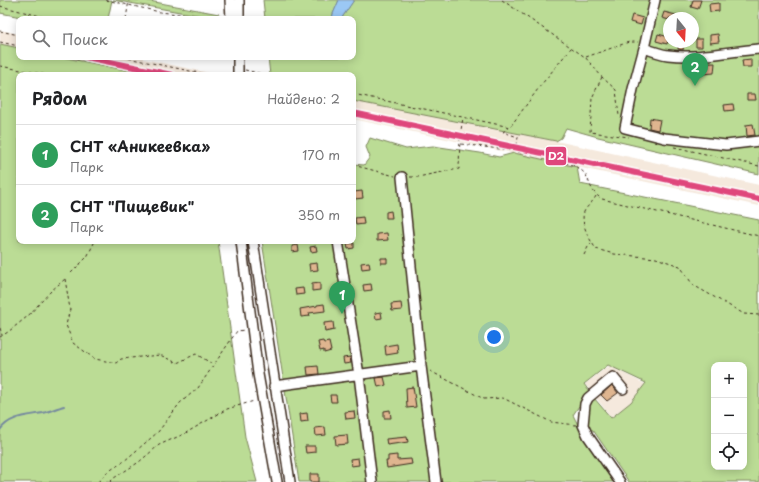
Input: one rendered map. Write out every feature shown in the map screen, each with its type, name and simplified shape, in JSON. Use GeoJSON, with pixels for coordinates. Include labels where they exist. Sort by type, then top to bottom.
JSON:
{"type":"FeatureCollection","features":[{"type":"Feature","properties":{"kind":"street"},"geometry":{"type":"LineString","coordinates":[[230,0],[231,16]]}},
{"type":"Feature","properties":{"kind":"street"},"geometry":{"type":"LineString","coordinates":[[239,0],[239,16]]}},
{"type":"Feature","properties":{"kind":"street"},"geometry":{"type":"LineString","coordinates":[[655,0],[625,128],[664,138],[726,145],[759,141]]}},
{"type":"Feature","properties":{"kind":"street"},"geometry":{"type":"LineString","coordinates":[[644,48],[667,55],[689,56],[759,48]]}},
{"type":"Feature","properties":{"kind":"street"},"geometry":{"type":"LineString","coordinates":[[239,60],[241,72]]}},
{"type":"Feature","properties":{"kind":"street"},"geometry":{"type":"LineString","coordinates":[[402,177],[436,482]]}},
{"type":"Feature","properties":{"kind":"street"},"geometry":{"type":"LineString","coordinates":[[241,244],[262,399],[277,482]]}},
{"type":"Feature","properties":{"kind":"street"},"geometry":{"type":"LineString","coordinates":[[253,244],[274,386],[290,482]]}},
{"type":"Feature","properties":{"kind":"street"},"geometry":{"type":"LineString","coordinates":[[338,244],[359,375],[372,482]]}},
{"type":"Feature","properties":{"kind":"street"},"geometry":{"type":"LineString","coordinates":[[274,386],[422,366]]}},
{"type":"Feature","properties":{"kind":"street"},"geometry":{"type":"LineString","coordinates":[[620,482],[582,425],[585,404],[592,393],[613,377],[623,389]]}},
{"type":"Feature","properties":{"kind":"path"},"geometry":{"type":"LineString","coordinates":[[106,0],[160,12],[197,16]]}},
{"type":"Feature","properties":{"kind":"path"},"geometry":{"type":"LineString","coordinates":[[126,16],[129,0]]}},
{"type":"Feature","properties":{"kind":"path"},"geometry":{"type":"LineString","coordinates":[[502,0],[585,57],[602,77],[616,90],[620,121],[629,137],[590,132],[592,98],[602,77]]}},
{"type":"Feature","properties":{"kind":"path"},"geometry":{"type":"LineString","coordinates":[[0,6],[40,16]]}},
{"type":"Feature","properties":{"kind":"path"},"geometry":{"type":"LineString","coordinates":[[0,31],[16,34]]}},
{"type":"Feature","properties":{"kind":"path"},"geometry":{"type":"LineString","coordinates":[[585,57],[629,42],[636,41],[641,43],[644,48]]}},
{"type":"Feature","properties":{"kind":"path"},"geometry":{"type":"LineString","coordinates":[[0,42],[16,45]]}},
{"type":"Feature","properties":{"kind":"path"},"geometry":{"type":"LineString","coordinates":[[516,152],[518,137],[503,132],[510,127],[571,48]]}},
{"type":"Feature","properties":{"kind":"path"},"geometry":{"type":"LineString","coordinates":[[84,60],[142,72]]}},
{"type":"Feature","properties":{"kind":"path"},"geometry":{"type":"LineString","coordinates":[[137,60],[195,72]]}},
{"type":"Feature","properties":{"kind":"path"},"geometry":{"type":"LineString","coordinates":[[0,66],[31,72]]}},
{"type":"Feature","properties":{"kind":"path"},"geometry":{"type":"LineString","coordinates":[[356,95],[510,127]]}},
{"type":"Feature","properties":{"kind":"path"},"geometry":{"type":"LineString","coordinates":[[356,166],[402,177],[418,178],[458,169],[463,118]]}},
{"type":"Feature","properties":{"kind":"path"},"geometry":{"type":"LineString","coordinates":[[460,144],[516,152],[570,164],[582,170],[596,196],[602,199],[759,236]]}},
{"type":"Feature","properties":{"kind":"path"},"geometry":{"type":"LineString","coordinates":[[668,146],[759,166]]}},
{"type":"Feature","properties":{"kind":"path"},"geometry":{"type":"LineString","coordinates":[[596,196],[584,212],[584,222],[588,237],[596,249],[614,254],[656,258],[680,266],[693,285],[744,314],[759,315]]}},
{"type":"Feature","properties":{"kind":"path"},"geometry":{"type":"LineString","coordinates":[[584,255],[592,243]]}},
{"type":"Feature","properties":{"kind":"path"},"geometry":{"type":"LineString","coordinates":[[0,337],[28,316],[51,291],[65,280],[86,257],[93,244]]}},
{"type":"Feature","properties":{"kind":"path"},"geometry":{"type":"LineString","coordinates":[[65,280],[70,309],[66,325],[73,343],[95,359],[116,363],[121,358],[160,355],[177,363],[196,354],[214,365]]}},
{"type":"Feature","properties":{"kind":"path"},"geometry":{"type":"LineString","coordinates":[[98,482],[106,473],[123,462],[158,432],[180,403],[198,388],[237,331],[252,327]]}},
{"type":"Feature","properties":{"kind":"path"},"geometry":{"type":"LineString","coordinates":[[0,328],[3,335]]}},
{"type":"Feature","properties":{"kind":"path"},"geometry":{"type":"LineString","coordinates":[[422,366],[484,399],[503,398],[551,422],[582,425]]}},
{"type":"Feature","properties":{"kind":"path"},"geometry":{"type":"LineString","coordinates":[[110,482],[139,462],[159,445],[184,434],[227,409],[262,399]]}},
{"type":"Feature","properties":{"kind":"shaded area"},"geometry":{"type":"Polygon","coordinates":[[[0,30],[16,33],[16,47],[0,44],[0,30]]]}},
{"type":"Feature","properties":{"kind":"shaded area"},"geometry":{"type":"Polygon","coordinates":[[[76,60],[149,60],[205,72],[134,72],[76,60]]]}},
{"type":"Feature","properties":{"kind":"shaded area"},"geometry":{"type":"Polygon","coordinates":[[[356,102],[556,141],[759,185],[759,206],[356,120],[356,102]]]}},
{"type":"Feature","properties":{"kind":"shaded area"},"geometry":{"type":"Polygon","coordinates":[[[609,366],[645,384],[630,403],[611,417],[585,384],[609,366]]]}},
{"type":"Feature","properties":{"kind":"green space"},"geometry":{"type":"Polygon","coordinates":[[[0,0],[112,0],[109,16],[16,16],[0,13],[0,0]]]}},
{"type":"Feature","properties":{"kind":"green space"},"geometry":{"type":"Polygon","coordinates":[[[113,0],[144,0],[219,14],[219,16],[202,16],[113,0]]]}},
{"type":"Feature","properties":{"kind":"green space"},"geometry":{"type":"Polygon","coordinates":[[[263,0],[339,0],[333,16],[265,16],[263,0]]]}},
{"type":"Feature","properties":{"kind":"green space"},"geometry":{"type":"Polygon","coordinates":[[[354,0],[759,0],[759,174],[598,137],[566,128],[561,138],[556,141],[356,102],[356,72],[270,72],[268,60],[356,60],[356,16],[343,16],[354,0]]]}},
{"type":"Feature","properties":{"kind":"green space"},"geometry":{"type":"Polygon","coordinates":[[[0,44],[16,47],[16,60],[76,60],[134,72],[16,72],[16,244],[218,244],[245,437],[257,482],[0,482],[0,44]]]}},
{"type":"Feature","properties":{"kind":"green space"},"geometry":{"type":"Polygon","coordinates":[[[370,138],[406,149],[433,146],[499,157],[514,153],[577,167],[580,184],[759,220],[759,482],[629,482],[593,430],[587,426],[589,405],[594,398],[611,418],[631,402],[646,383],[608,365],[584,384],[589,391],[573,415],[583,435],[613,482],[299,482],[262,244],[356,244],[356,164],[364,165],[370,157],[366,147],[370,138]]]}},
{"type":"Feature","properties":{"kind":"water"},"geometry":{"type":"Polygon","coordinates":[[[339,0],[354,0],[343,16],[333,16],[339,0]]]}},
{"type":"Feature","properties":{"kind":"building"},"geometry":{"type":"Polygon","coordinates":[[[693,0],[701,0],[698,9],[691,7],[693,0]]]}},
{"type":"Feature","properties":{"kind":"building"},"geometry":{"type":"Polygon","coordinates":[[[719,3],[719,11],[710,12],[709,4],[719,3]]]}},
{"type":"Feature","properties":{"kind":"building"},"geometry":{"type":"Polygon","coordinates":[[[632,15],[643,18],[641,25],[630,22],[632,15]]]}},
{"type":"Feature","properties":{"kind":"building"},"geometry":{"type":"Polygon","coordinates":[[[658,34],[663,35],[663,43],[656,41],[658,34]]]}},
{"type":"Feature","properties":{"kind":"building"},"geometry":{"type":"Polygon","coordinates":[[[718,34],[719,42],[710,43],[710,35],[718,34]]]}},
{"type":"Feature","properties":{"kind":"building"},"geometry":{"type":"Polygon","coordinates":[[[699,39],[702,39],[702,47],[699,47],[699,39]]]}},
{"type":"Feature","properties":{"kind":"building"},"geometry":{"type":"Polygon","coordinates":[[[751,59],[751,67],[743,67],[742,60],[751,59]]]}},
{"type":"Feature","properties":{"kind":"building"},"geometry":{"type":"Polygon","coordinates":[[[715,63],[714,73],[691,75],[690,64],[715,63]]]}},
{"type":"Feature","properties":{"kind":"building"},"geometry":{"type":"Polygon","coordinates":[[[747,94],[755,94],[756,100],[747,100],[747,94]]]}},
{"type":"Feature","properties":{"kind":"building"},"geometry":{"type":"Polygon","coordinates":[[[733,104],[734,110],[725,111],[724,105],[733,104]]]}},
{"type":"Feature","properties":{"kind":"building"},"geometry":{"type":"Polygon","coordinates":[[[650,118],[660,120],[658,130],[649,128],[650,118]]]}},
{"type":"Feature","properties":{"kind":"building"},"geometry":{"type":"Polygon","coordinates":[[[753,124],[755,135],[747,136],[746,125],[753,124]]]}},
{"type":"Feature","properties":{"kind":"building"},"geometry":{"type":"Polygon","coordinates":[[[362,191],[363,198],[356,199],[356,192],[362,191]]]}},
{"type":"Feature","properties":{"kind":"building"},"geometry":{"type":"Polygon","coordinates":[[[391,211],[392,218],[386,218],[386,212],[391,211]]]}},
{"type":"Feature","properties":{"kind":"building"},"geometry":{"type":"Polygon","coordinates":[[[363,217],[364,224],[356,225],[356,218],[363,217]]]}},
{"type":"Feature","properties":{"kind":"building"},"geometry":{"type":"Polygon","coordinates":[[[387,233],[388,240],[377,241],[377,234],[387,233]]]}},
{"type":"Feature","properties":{"kind":"building"},"geometry":{"type":"Polygon","coordinates":[[[347,244],[354,244],[354,248],[348,249],[347,244]]]}},
{"type":"Feature","properties":{"kind":"building"},"geometry":{"type":"Polygon","coordinates":[[[298,245],[299,251],[292,252],[292,246],[298,245]]]}},
{"type":"Feature","properties":{"kind":"building"},"geometry":{"type":"Polygon","coordinates":[[[316,246],[317,251],[311,252],[310,247],[316,246]]]}},
{"type":"Feature","properties":{"kind":"building"},"geometry":{"type":"Polygon","coordinates":[[[381,258],[387,258],[387,263],[381,263],[381,258]]]}},
{"type":"Feature","properties":{"kind":"building"},"geometry":{"type":"Polygon","coordinates":[[[369,262],[370,268],[362,269],[361,263],[369,262]]]}},
{"type":"Feature","properties":{"kind":"building"},"geometry":{"type":"Polygon","coordinates":[[[317,263],[318,270],[310,271],[309,264],[317,263]]]}},
{"type":"Feature","properties":{"kind":"building"},"geometry":{"type":"Polygon","coordinates":[[[320,283],[320,290],[312,291],[312,284],[320,283]]]}},
{"type":"Feature","properties":{"kind":"building"},"geometry":{"type":"Polygon","coordinates":[[[371,284],[372,290],[364,291],[363,285],[371,284]]]}},
{"type":"Feature","properties":{"kind":"building"},"geometry":{"type":"Polygon","coordinates":[[[303,288],[304,294],[296,295],[295,289],[303,288]]]}},
{"type":"Feature","properties":{"kind":"building"},"geometry":{"type":"Polygon","coordinates":[[[401,303],[402,310],[392,311],[391,304],[401,303]]]}},
{"type":"Feature","properties":{"kind":"building"},"geometry":{"type":"Polygon","coordinates":[[[324,304],[325,311],[309,313],[310,316],[301,317],[300,309],[324,304]]]}},
{"type":"Feature","properties":{"kind":"building"},"geometry":{"type":"Polygon","coordinates":[[[381,312],[382,318],[376,319],[375,313],[381,312]]]}},
{"type":"Feature","properties":{"kind":"building"},"geometry":{"type":"Polygon","coordinates":[[[333,322],[334,330],[325,332],[324,323],[333,322]]]}},
{"type":"Feature","properties":{"kind":"building"},"geometry":{"type":"Polygon","coordinates":[[[323,341],[324,343],[329,342],[331,351],[324,353],[324,350],[320,351],[318,342],[323,341]]]}},
{"type":"Feature","properties":{"kind":"building"},"geometry":{"type":"Polygon","coordinates":[[[397,344],[398,353],[386,355],[385,346],[397,344]]]}},
{"type":"Feature","properties":{"kind":"building"},"geometry":{"type":"Polygon","coordinates":[[[350,357],[351,363],[344,364],[343,358],[350,357]]]}},
{"type":"Feature","properties":{"kind":"building"},"geometry":{"type":"Polygon","coordinates":[[[318,366],[319,374],[308,375],[307,367],[318,366]]]}},
{"type":"Feature","properties":{"kind":"building"},"geometry":{"type":"Polygon","coordinates":[[[384,377],[386,385],[378,387],[376,378],[384,377]]]}},
{"type":"Feature","properties":{"kind":"building"},"geometry":{"type":"Polygon","coordinates":[[[612,385],[618,393],[607,401],[601,395],[612,385]]]}},
{"type":"Feature","properties":{"kind":"building"},"geometry":{"type":"Polygon","coordinates":[[[413,387],[416,407],[407,408],[406,388],[413,387]]]}},
{"type":"Feature","properties":{"kind":"building"},"geometry":{"type":"Polygon","coordinates":[[[330,395],[336,395],[337,402],[331,402],[330,395]]]}},
{"type":"Feature","properties":{"kind":"building"},"geometry":{"type":"Polygon","coordinates":[[[390,410],[391,418],[384,418],[384,411],[390,410]]]}},
{"type":"Feature","properties":{"kind":"building"},"geometry":{"type":"Polygon","coordinates":[[[354,411],[355,418],[346,419],[345,412],[354,411]]]}},
{"type":"Feature","properties":{"kind":"building"},"geometry":{"type":"Polygon","coordinates":[[[307,413],[308,421],[301,422],[300,414],[307,413]]]}},
{"type":"Feature","properties":{"kind":"building"},"geometry":{"type":"Polygon","coordinates":[[[325,427],[326,435],[316,436],[315,428],[325,427]]]}},
{"type":"Feature","properties":{"kind":"building"},"geometry":{"type":"Polygon","coordinates":[[[347,435],[348,444],[336,445],[335,436],[347,435]]]}},
{"type":"Feature","properties":{"kind":"building"},"geometry":{"type":"Polygon","coordinates":[[[407,437],[408,442],[387,445],[386,439],[407,437]]]}},
{"type":"Feature","properties":{"kind":"building"},"geometry":{"type":"Polygon","coordinates":[[[305,446],[315,446],[315,452],[306,453],[305,446]]]}},
{"type":"Feature","properties":{"kind":"building"},"geometry":{"type":"Polygon","coordinates":[[[397,455],[397,460],[411,459],[412,464],[387,468],[386,461],[388,461],[388,456],[397,455]]]}},
{"type":"Feature","properties":{"kind":"building"},"geometry":{"type":"Polygon","coordinates":[[[358,458],[359,465],[351,466],[350,459],[358,458]]]}},
{"type":"Feature","properties":{"kind":"building"},"geometry":{"type":"Polygon","coordinates":[[[310,474],[319,474],[319,482],[310,482],[310,474]]]}},
{"type":"Feature","properties":{"kind":"waterway"},"geometry":{"type":"LineString","coordinates":[[0,430],[4,425],[14,419],[43,413],[64,406]]}},
{"type":"Feature","properties":{"kind":"transit line","name":"D2"},"geometry":{"type":"LineString","coordinates":[[100,60],[158,72]]}},
{"type":"Feature","properties":{"kind":"transit line","name":"D2"},"geometry":{"type":"LineString","coordinates":[[356,114],[759,199]]}},
{"type":"Feature","properties":{"kind":"place","name":"СНТ \"Пищевик\""},"geometry":{"type":"Point","coordinates":[695,86]}},
{"type":"Feature","properties":{"kind":"place","name":"СНТ «Аникеевка»"},"geometry":{"type":"Point","coordinates":[342,314]}}]}
